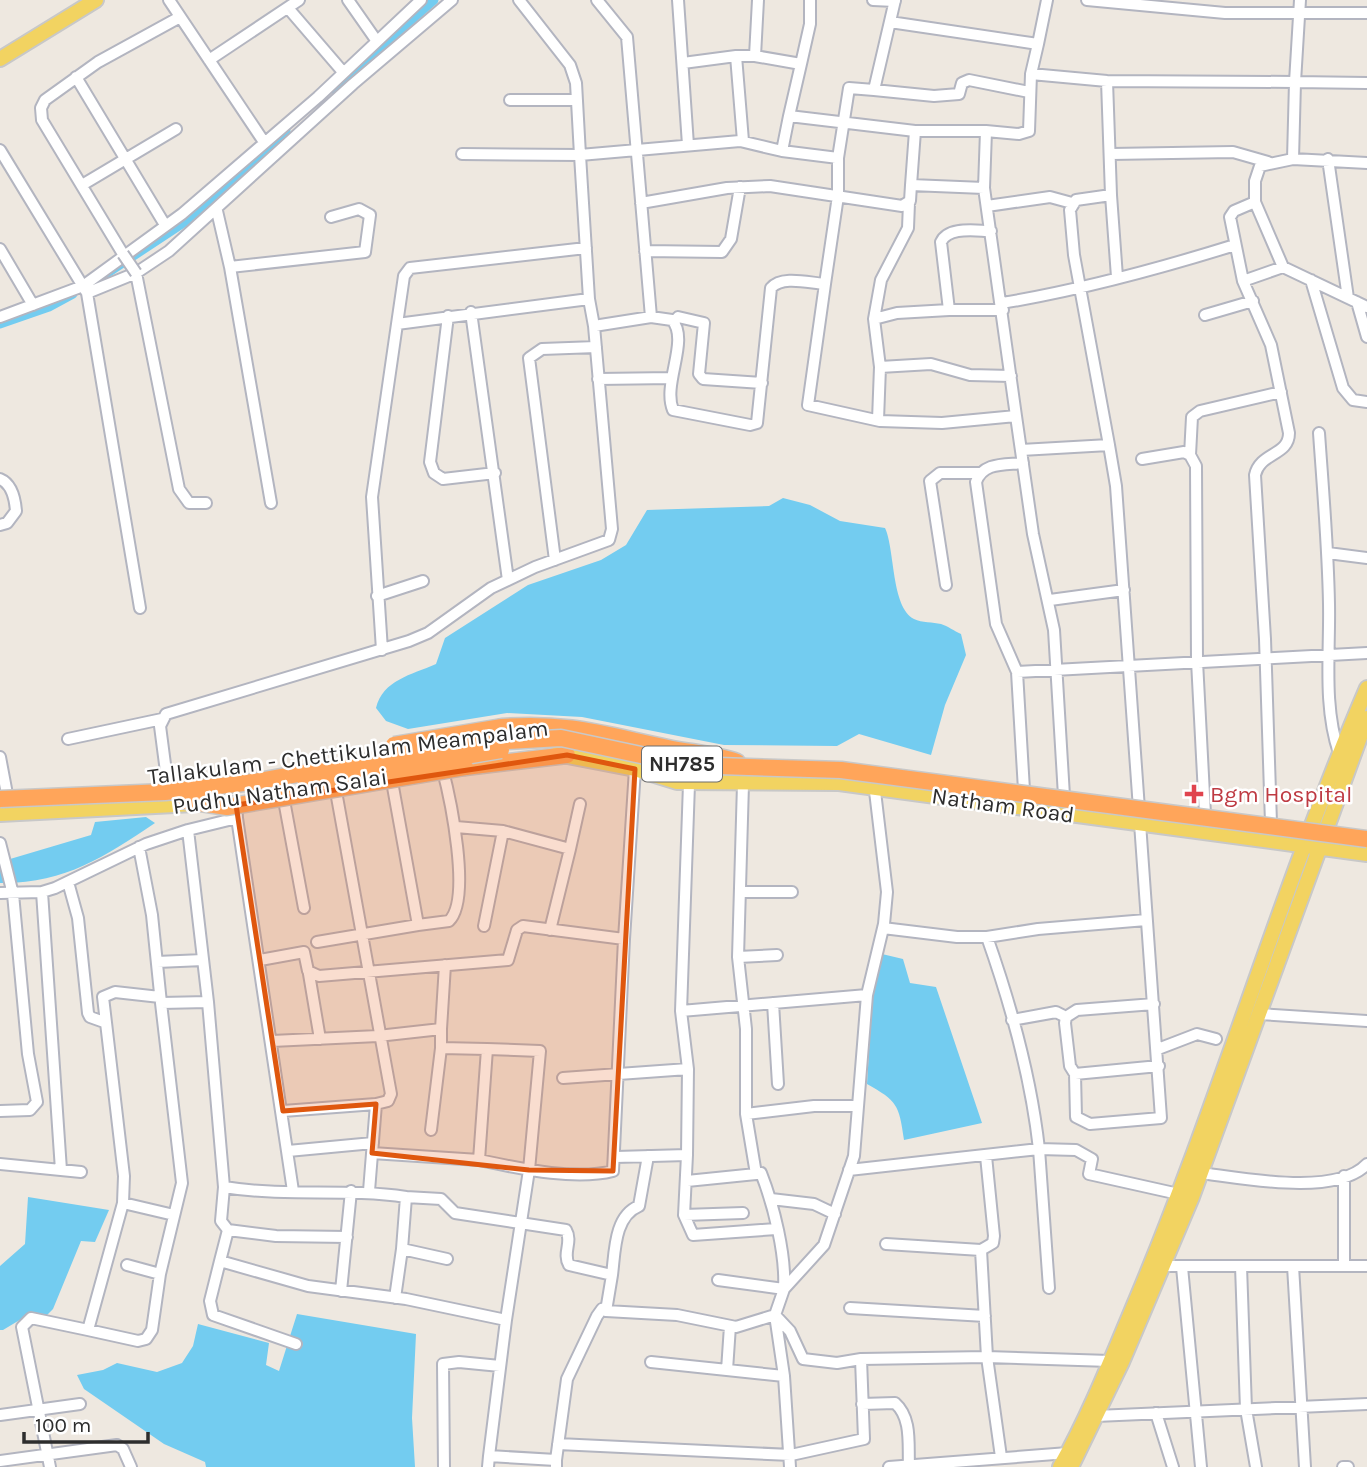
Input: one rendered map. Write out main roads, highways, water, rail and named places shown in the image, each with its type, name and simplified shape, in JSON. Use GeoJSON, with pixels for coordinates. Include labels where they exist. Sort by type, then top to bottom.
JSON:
{"type":"FeatureCollection","features":[{"type":"Feature","properties":{"kind":"highway"},"geometry":{"type":"LineString","coordinates":[[358,763],[384,747],[502,727],[544,724],[574,727],[689,753],[717,755],[737,762]]}},
{"type":"Feature","properties":{"kind":"highway","name":"Tallakulam - Chettikulam Meampalam"},"geometry":{"type":"LineString","coordinates":[[2,799],[166,792],[253,782],[471,743],[561,738],[688,765],[841,770],[1367,837]]}},
{"type":"Feature","properties":{"kind":"highway","name":"Tallakulam - Chettikulam Meampalam"},"geometry":{"type":"LineString","coordinates":[[2,799],[181,800],[292,786],[507,749],[567,747],[699,774],[812,776],[1367,852]]}},
{"type":"Feature","properties":{"kind":"highway"},"geometry":{"type":"LineString","coordinates":[[181,800],[227,807],[465,767],[567,755]]}},
{"type":"Feature","properties":{"kind":"main road"},"geometry":{"type":"LineString","coordinates":[[0,58],[88,2]]}},
{"type":"Feature","properties":{"kind":"main road"},"geometry":{"type":"LineString","coordinates":[[1060,1467],[1069,1460],[1096,1416],[1164,1266],[1186,1196],[1317,830],[1339,753],[1367,688]]}},
{"type":"Feature","properties":{"kind":"main road"},"geometry":{"type":"LineString","coordinates":[[1317,830],[1367,718]]}},
{"type":"Feature","properties":{"kind":"main road","name":"Pudhu Natham Salai"},"geometry":{"type":"LineString","coordinates":[[2,799],[167,787],[316,766],[473,736],[537,732],[569,734],[691,760],[841,767]]}},
{"type":"Feature","properties":{"kind":"main road","name":"Pudhu Natham Salai"},"geometry":{"type":"LineString","coordinates":[[0,814],[282,795],[494,758],[567,755],[637,770]]}},
{"type":"Feature","properties":{"kind":"main road","name":"Natham Road"},"geometry":{"type":"LineString","coordinates":[[841,767],[1367,837]]}},
{"type":"Feature","properties":{"kind":"main road","name":"Natham Road"},"geometry":{"type":"LineString","coordinates":[[637,770],[689,783],[821,782],[1311,847],[1367,852]]}},
{"type":"Feature","properties":{"kind":"main road"},"geometry":{"type":"LineString","coordinates":[[1069,1460],[1110,1361],[1186,1196],[1201,1173],[1259,1014],[1311,847]]}},
{"type":"Feature","properties":{"kind":"water"},"geometry":{"type":"Polygon","coordinates":[[[783,498],[810,505],[840,521],[885,528],[897,590],[907,613],[914,619],[941,624],[961,634],[966,655],[945,705],[931,755],[859,734],[837,746],[724,745],[582,717],[507,713],[408,729],[386,721],[376,708],[391,685],[436,664],[445,638],[528,585],[601,560],[626,545],[647,510],[769,506],[783,498]]]}},
{"type":"Feature","properties":{"kind":"water"},"geometry":{"type":"Polygon","coordinates":[[[146,817],[155,823],[82,866],[44,879],[0,883],[0,862],[91,835],[95,822],[146,817]]]}},
{"type":"Feature","properties":{"kind":"water"},"geometry":{"type":"Polygon","coordinates":[[[882,954],[903,959],[910,983],[936,987],[982,1123],[904,1140],[895,1105],[867,1084],[872,1001],[882,954]]]}},
{"type":"Feature","properties":{"kind":"water"},"geometry":{"type":"Polygon","coordinates":[[[28,1197],[109,1210],[95,1242],[81,1241],[53,1309],[47,1315],[33,1312],[0,1330],[0,1266],[25,1244],[28,1197]]]}},
{"type":"Feature","properties":{"kind":"water"},"geometry":{"type":"Polygon","coordinates":[[[297,1314],[416,1334],[412,1418],[415,1467],[206,1467],[205,1462],[164,1444],[84,1389],[77,1375],[103,1370],[117,1363],[157,1372],[182,1363],[193,1346],[198,1324],[269,1343],[266,1365],[279,1371],[297,1314]]]}},
{"type":"Feature","properties":{"kind":"waterway"},"geometry":{"type":"LineString","coordinates":[[333,89],[434,0]]}},
{"type":"Feature","properties":{"kind":"waterway"},"geometry":{"type":"LineString","coordinates":[[97,280],[188,220],[286,131]]}},
{"type":"Feature","properties":{"kind":"waterway"},"geometry":{"type":"LineString","coordinates":[[0,324],[49,307],[73,294]]}},
{"type":"Feature","properties":{"kind":"waterway"},"geometry":{"type":"LineString","coordinates":[[1268,966],[1299,881]]}},
{"type":"Feature","properties":{"kind":"place","name":"Bgm Hospital"},"geometry":{"type":"Point","coordinates":[1194,794]}}]}
